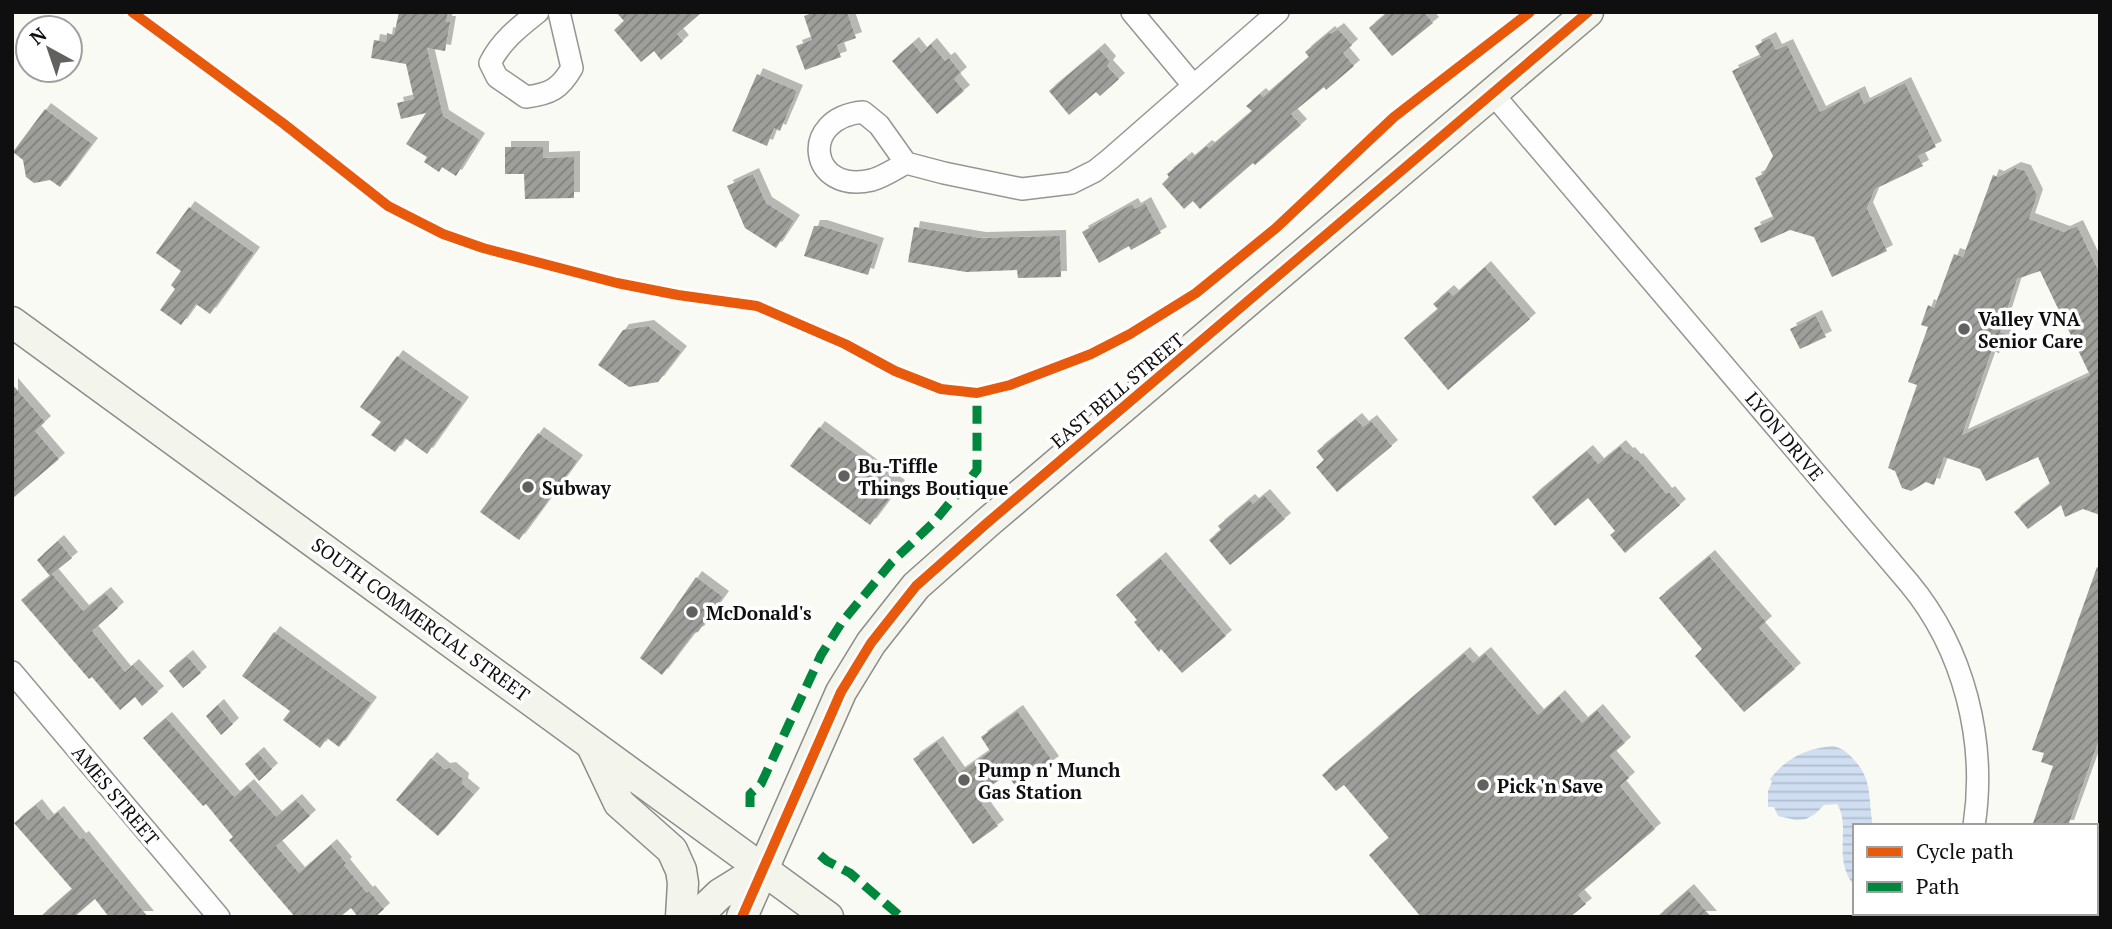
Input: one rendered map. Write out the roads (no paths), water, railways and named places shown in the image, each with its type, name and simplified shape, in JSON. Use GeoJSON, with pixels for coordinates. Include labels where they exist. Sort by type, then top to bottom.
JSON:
{"type":"FeatureCollection","features":[{"type":"Feature","properties":{"kind":"main road","name":"EAST BELL STREET"},"geometry":{"type":"LineString","coordinates":[[742,917],[841,692],[871,643],[916,586],[1588,12]]}},
{"type":"Feature","properties":{"kind":"main road","name":"SOUTH COMMERCIAL STREET"},"geometry":{"type":"LineString","coordinates":[[12,322],[828,917]]}},
{"type":"Feature","properties":{"kind":"main road"},"geometry":{"type":"LineString","coordinates":[[590,742],[619,803],[672,850],[681,870],[683,883],[681,917]]}},
{"type":"Feature","properties":{"kind":"main road"},"geometry":{"type":"LineString","coordinates":[[695,917],[720,894],[762,868]]}},
{"type":"Feature","properties":{"kind":"street"},"geometry":{"type":"LineString","coordinates":[[538,12],[509,36],[496,50],[490,63],[498,77],[526,97],[545,95],[564,83],[572,68],[559,12]]}},
{"type":"Feature","properties":{"kind":"street"},"geometry":{"type":"LineString","coordinates":[[1132,12],[1193,85]]}},
{"type":"Feature","properties":{"kind":"street"},"geometry":{"type":"LineString","coordinates":[[906,163],[1022,189],[1071,183],[1111,159],[1278,12]]}},
{"type":"Feature","properties":{"kind":"street","name":"LYON DRIVE"},"geometry":{"type":"LineString","coordinates":[[1492,93],[1912,586],[1931,614],[1960,674],[1969,706],[1978,772],[1974,824]]}},
{"type":"Feature","properties":{"kind":"street","name":"AMES STREET"},"geometry":{"type":"LineString","coordinates":[[12,672],[219,917]]}},
{"type":"Feature","properties":{"kind":"water"},"geometry":{"type":"Polygon","coordinates":[[[1833,746],[1840,748],[1856,762],[1865,777],[1873,824],[1853,824],[1853,884],[1844,865],[1843,823],[1837,804],[1824,805],[1806,819],[1796,820],[1778,816],[1774,807],[1768,807],[1768,791],[1772,782],[1770,779],[1790,760],[1814,749],[1833,746]]]}},
{"type":"Feature","properties":{"kind":"place","name":"Valley VNA Senior Care"},"geometry":{"type":"Point","coordinates":[1964,329]}},
{"type":"Feature","properties":{"kind":"place","name":"Bu-Tiffle Things Boutique"},"geometry":{"type":"Point","coordinates":[844,476]}},
{"type":"Feature","properties":{"kind":"place","name":"Subway"},"geometry":{"type":"Point","coordinates":[528,487]}},
{"type":"Feature","properties":{"kind":"place","name":"McDonald's"},"geometry":{"type":"Point","coordinates":[692,612]}},
{"type":"Feature","properties":{"kind":"place","name":"Pump n' Munch Gas Station"},"geometry":{"type":"Point","coordinates":[964,780]}},
{"type":"Feature","properties":{"kind":"place","name":"Pick 'n Save"},"geometry":{"type":"Point","coordinates":[1483,785]}}]}
